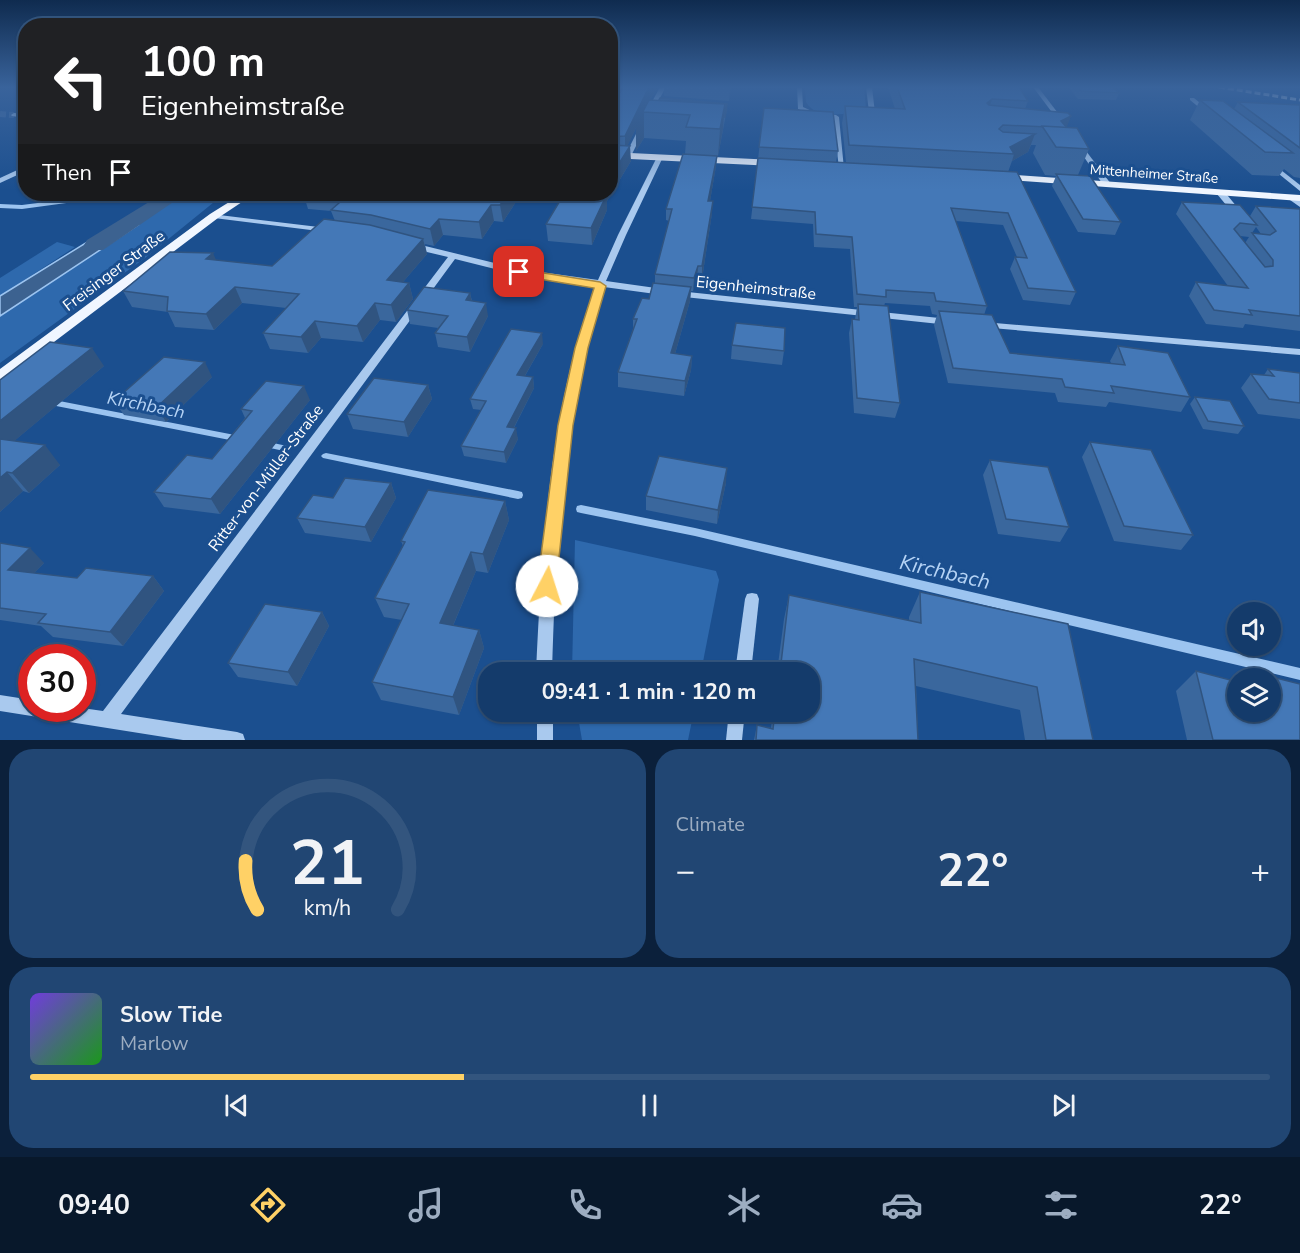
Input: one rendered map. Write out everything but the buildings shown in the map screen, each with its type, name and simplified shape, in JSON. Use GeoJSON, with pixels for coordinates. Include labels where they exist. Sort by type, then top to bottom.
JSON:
{"type":"FeatureCollection","features":[{"type":"Feature","properties":{"kind":"main road"},"geometry":{"type":"LineString","coordinates":[[618,155],[792,165]]}},
{"type":"Feature","properties":{"kind":"main road","name":"Mittenheimer Straße"},"geometry":{"type":"LineString","coordinates":[[989,177],[1298,197]]}},
{"type":"Feature","properties":{"kind":"main road"},"geometry":{"type":"LineString","coordinates":[[214,216],[226,201]]}},
{"type":"Feature","properties":{"kind":"main road","name":"Freisinger Straße"},"geometry":{"type":"LineString","coordinates":[[0,376],[214,216],[238,201]]}},
{"type":"Feature","properties":{"kind":"street"},"geometry":{"type":"LineString","coordinates":[[628,156],[648,122]]}},
{"type":"Feature","properties":{"kind":"street"},"geometry":{"type":"LineString","coordinates":[[837,122],[842,168]]}},
{"type":"Feature","properties":{"kind":"street"},"geometry":{"type":"LineString","coordinates":[[1062,122],[1107,184]]}},
{"type":"Feature","properties":{"kind":"street"},"geometry":{"type":"LineString","coordinates":[[1053,123],[1064,124]]}},
{"type":"Feature","properties":{"kind":"street"},"geometry":{"type":"LineString","coordinates":[[1073,152],[1084,152]]}},
{"type":"Feature","properties":{"kind":"street"},"geometry":{"type":"LineString","coordinates":[[544,662],[547,586],[558,474],[582,348],[600,286],[660,157]]}},
{"type":"Feature","properties":{"kind":"street","name":"Mittenheimer Straße"},"geometry":{"type":"LineString","coordinates":[[1267,161],[1298,197]]}},
{"type":"Feature","properties":{"kind":"street"},"geometry":{"type":"LineString","coordinates":[[0,181],[18,172]]}},
{"type":"Feature","properties":{"kind":"street"},"geometry":{"type":"LineString","coordinates":[[1220,192],[1248,226]]}},
{"type":"Feature","properties":{"kind":"street"},"geometry":{"type":"LineString","coordinates":[[214,216],[342,231]]}},
{"type":"Feature","properties":{"kind":"street","name":"Eigenheimstraße"},"geometry":{"type":"LineString","coordinates":[[403,243],[519,272],[600,286],[961,323]]}},
{"type":"Feature","properties":{"kind":"street","name":"Ritter-von-Müller-Straße"},"geometry":{"type":"LineString","coordinates":[[107,719],[452,257]]}},
{"type":"Feature","properties":{"kind":"street"},"geometry":{"type":"LineString","coordinates":[[973,324],[1300,352]]}},
{"type":"Feature","properties":{"kind":"street"},"geometry":{"type":"LineString","coordinates":[[744,662],[753,599]]}},
{"type":"Feature","properties":{"kind":"street"},"geometry":{"type":"LineString","coordinates":[[0,704],[18,706]]}},
{"type":"Feature","properties":{"kind":"street"},"geometry":{"type":"LineString","coordinates":[[96,717],[237,740]]}},
{"type":"Feature","properties":{"kind":"street"},"geometry":{"type":"LineString","coordinates":[[545,722],[545,740]]}},
{"type":"Feature","properties":{"kind":"street"},"geometry":{"type":"LineString","coordinates":[[734,740],[736,722]]}},
{"type":"Feature","properties":{"kind":"shaded area"},"geometry":{"type":"Polygon","coordinates":[[[165,201],[215,201],[145,258],[0,363],[0,316],[137,225],[129,224],[165,201]]]}},
{"type":"Feature","properties":{"kind":"shaded area"},"geometry":{"type":"Polygon","coordinates":[[[118,223],[138,225],[0,316],[0,296],[118,223]]]}},
{"type":"Feature","properties":{"kind":"shaded area"},"geometry":{"type":"Polygon","coordinates":[[[57,242],[75,247],[0,296],[0,278],[57,242]]]}},
{"type":"Feature","properties":{"kind":"shaded area"},"geometry":{"type":"Polygon","coordinates":[[[575,540],[716,571],[719,580],[703,662],[572,662],[575,540]]]}},
{"type":"Feature","properties":{"kind":"shaded area"},"geometry":{"type":"Polygon","coordinates":[[[579,722],[692,722],[688,740],[582,740],[579,722]]]}},
{"type":"Feature","properties":{"kind":"waterway"},"geometry":{"type":"LineString","coordinates":[[0,206],[22,207],[66,201]]}},
{"type":"Feature","properties":{"kind":"waterway"},"geometry":{"type":"LineString","coordinates":[[95,245],[164,201]]}},
{"type":"Feature","properties":{"kind":"waterway","name":"Kirchbach"},"geometry":{"type":"LineString","coordinates":[[49,402],[240,439]]}},
{"type":"Feature","properties":{"kind":"waterway","name":"Kirchbach"},"geometry":{"type":"LineString","coordinates":[[264,444],[284,448]]}},
{"type":"Feature","properties":{"kind":"waterway","name":"Kirchbach"},"geometry":{"type":"LineString","coordinates":[[326,456],[518,495]]}},
{"type":"Feature","properties":{"kind":"waterway","name":"Kirchbach"},"geometry":{"type":"LineString","coordinates":[[581,509],[695,532],[1300,674]]}},
{"type":"Feature","properties":{"kind":"route"},"geometry":{"type":"LineString","coordinates":[[519,272],[600,286],[590,315],[566,425],[551,528],[547,586]]}}]}
